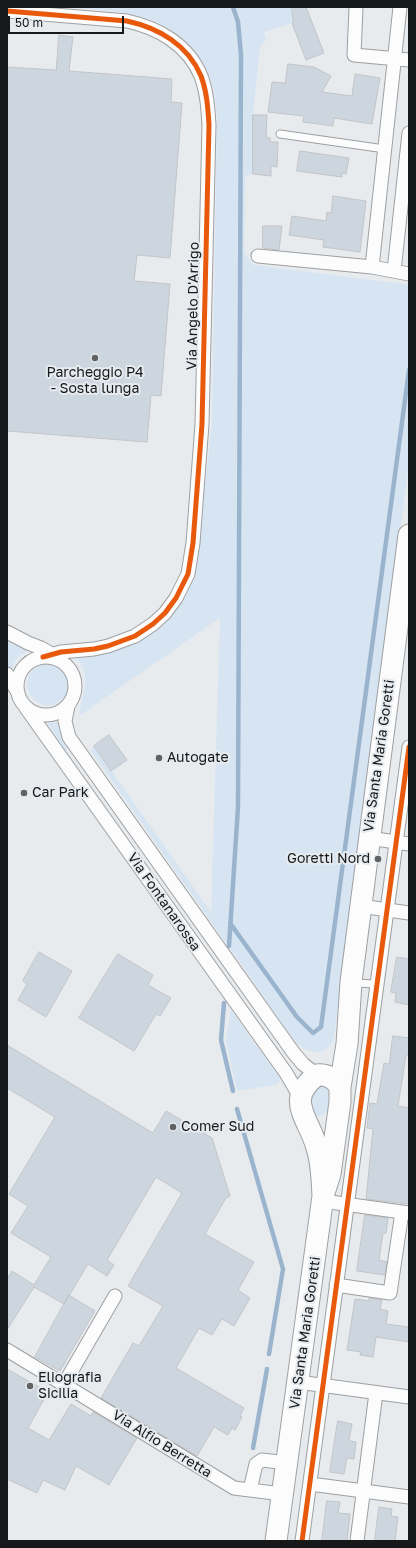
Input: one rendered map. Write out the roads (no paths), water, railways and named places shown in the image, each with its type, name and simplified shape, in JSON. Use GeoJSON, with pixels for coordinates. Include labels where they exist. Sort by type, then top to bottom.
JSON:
{"type":"FeatureCollection","features":[{"type":"Feature","properties":{"kind":"main road","name":"Via Santa Maria Goretti"},"geometry":{"type":"LineString","coordinates":[[350,992],[368,838],[409,535]]}},
{"type":"Feature","properties":{"kind":"main road"},"geometry":{"type":"LineString","coordinates":[[337,1117],[323,1126],[309,1126],[301,1110],[300,1097],[306,1084],[326,1065],[338,1043],[350,992]]}},
{"type":"Feature","properties":{"kind":"main road"},"geometry":{"type":"LineString","coordinates":[[323,1199],[330,1174],[340,1102],[340,1087],[347,1044],[350,992]]}},
{"type":"Feature","properties":{"kind":"main road"},"geometry":{"type":"LineString","coordinates":[[318,1074],[330,1077],[340,1087]]}},
{"type":"Feature","properties":{"kind":"main road","name":"Via Santa Maria Goretti"},"geometry":{"type":"LineString","coordinates":[[276,1541],[323,1199],[319,1152],[309,1126]]}},
{"type":"Feature","properties":{"kind":"street"},"geometry":{"type":"LineString","coordinates":[[356,7],[354,55],[409,60]]}},
{"type":"Feature","properties":{"kind":"street"},"geometry":{"type":"LineString","coordinates":[[372,267],[400,7]]}},
{"type":"Feature","properties":{"kind":"street","name":"Via Angelo D'Arrigo"},"geometry":{"type":"LineString","coordinates":[[7,11],[127,21],[142,24],[165,35],[188,54],[196,66],[205,91],[209,125],[202,424],[194,543],[188,574],[180,591],[165,613],[153,624],[135,636],[118,644],[94,649],[68,651],[52,657]]}},
{"type":"Feature","properties":{"kind":"street"},"geometry":{"type":"LineString","coordinates":[[7,16],[22,12]]}},
{"type":"Feature","properties":{"kind":"street"},"geometry":{"type":"LineString","coordinates":[[394,271],[409,133]]}},
{"type":"Feature","properties":{"kind":"street"},"geometry":{"type":"LineString","coordinates":[[258,256],[372,267],[409,274]]}},
{"type":"Feature","properties":{"kind":"street"},"geometry":{"type":"LineString","coordinates":[[7,632],[52,657],[70,669],[75,681],[74,694],[68,706],[56,714],[38,714],[26,708],[21,702],[17,691],[7,674]]}},
{"type":"Feature","properties":{"kind":"street"},"geometry":{"type":"LineString","coordinates":[[17,691],[18,678],[24,667],[35,659],[52,657]]}},
{"type":"Feature","properties":{"kind":"street","name":"Via Fontanarossa"},"geometry":{"type":"LineString","coordinates":[[68,706],[65,721],[69,737],[293,1052],[303,1064],[318,1074]]}},
{"type":"Feature","properties":{"kind":"street","name":"Via Fontanarossa"},"geometry":{"type":"LineString","coordinates":[[26,708],[286,1073],[300,1097]]}},
{"type":"Feature","properties":{"kind":"street"},"geometry":{"type":"LineString","coordinates":[[302,1541],[387,910],[403,843],[409,747]]}},
{"type":"Feature","properties":{"kind":"street"},"geometry":{"type":"LineString","coordinates":[[368,838],[403,843]]}},
{"type":"Feature","properties":{"kind":"street"},"geometry":{"type":"LineString","coordinates":[[360,906],[409,913]]}},
{"type":"Feature","properties":{"kind":"street"},"geometry":{"type":"LineString","coordinates":[[323,1199],[347,1205],[405,1212],[390,1293],[336,1285]]}},
{"type":"Feature","properties":{"kind":"street"},"geometry":{"type":"LineString","coordinates":[[64,1384],[115,1296]]}},
{"type":"Feature","properties":{"kind":"street","name":"Via Alfio Berretta"},"geometry":{"type":"LineString","coordinates":[[7,1350],[234,1488],[282,1494]]}},
{"type":"Feature","properties":{"kind":"street"},"geometry":{"type":"LineString","coordinates":[[298,1382],[409,1397]]}},
{"type":"Feature","properties":{"kind":"street"},"geometry":{"type":"LineString","coordinates":[[357,1541],[376,1393]]}},
{"type":"Feature","properties":{"kind":"street"},"geometry":{"type":"LineString","coordinates":[[250,1490],[256,1464],[262,1460],[287,1463]]}},
{"type":"Feature","properties":{"kind":"street"},"geometry":{"type":"LineString","coordinates":[[310,1484],[409,1497]]}},
{"type":"Feature","properties":{"kind":"lane"},"geometry":{"type":"LineString","coordinates":[[280,134],[385,149]]}},
{"type":"Feature","properties":{"kind":"lane"},"geometry":{"type":"LineString","coordinates":[[350,992],[377,984]]}},
{"type":"Feature","properties":{"kind":"waterway"},"geometry":{"type":"LineString","coordinates":[[229,946],[238,807],[241,55],[238,22],[233,7]]}},
{"type":"Feature","properties":{"kind":"waterway"},"geometry":{"type":"LineString","coordinates":[[230,923],[297,1017],[313,1033],[321,1027],[409,370]]}},
{"type":"Feature","properties":{"kind":"waterway"},"geometry":{"type":"LineString","coordinates":[[224,1003],[221,1040],[233,1091]]}},
{"type":"Feature","properties":{"kind":"waterway"},"geometry":{"type":"LineString","coordinates":[[237,1109],[283,1269],[269,1354]]}},
{"type":"Feature","properties":{"kind":"waterway"},"geometry":{"type":"LineString","coordinates":[[253,1448],[267,1369]]}},
{"type":"Feature","properties":{"kind":"place","name":"Parcheggio P4 - Sosta lunga"},"geometry":{"type":"Point","coordinates":[95,358]}},
{"type":"Feature","properties":{"kind":"place","name":"Autogate"},"geometry":{"type":"Point","coordinates":[159,758]}},
{"type":"Feature","properties":{"kind":"place","name":"Car Park"},"geometry":{"type":"Point","coordinates":[24,793]}},
{"type":"Feature","properties":{"kind":"place","name":"Goretti Nord"},"geometry":{"type":"Point","coordinates":[378,859]}},
{"type":"Feature","properties":{"kind":"place","name":"Comer Sud"},"geometry":{"type":"Point","coordinates":[173,1127]}},
{"type":"Feature","properties":{"kind":"place","name":"Eliografia Sicilia"},"geometry":{"type":"Point","coordinates":[30,1386]}}]}
